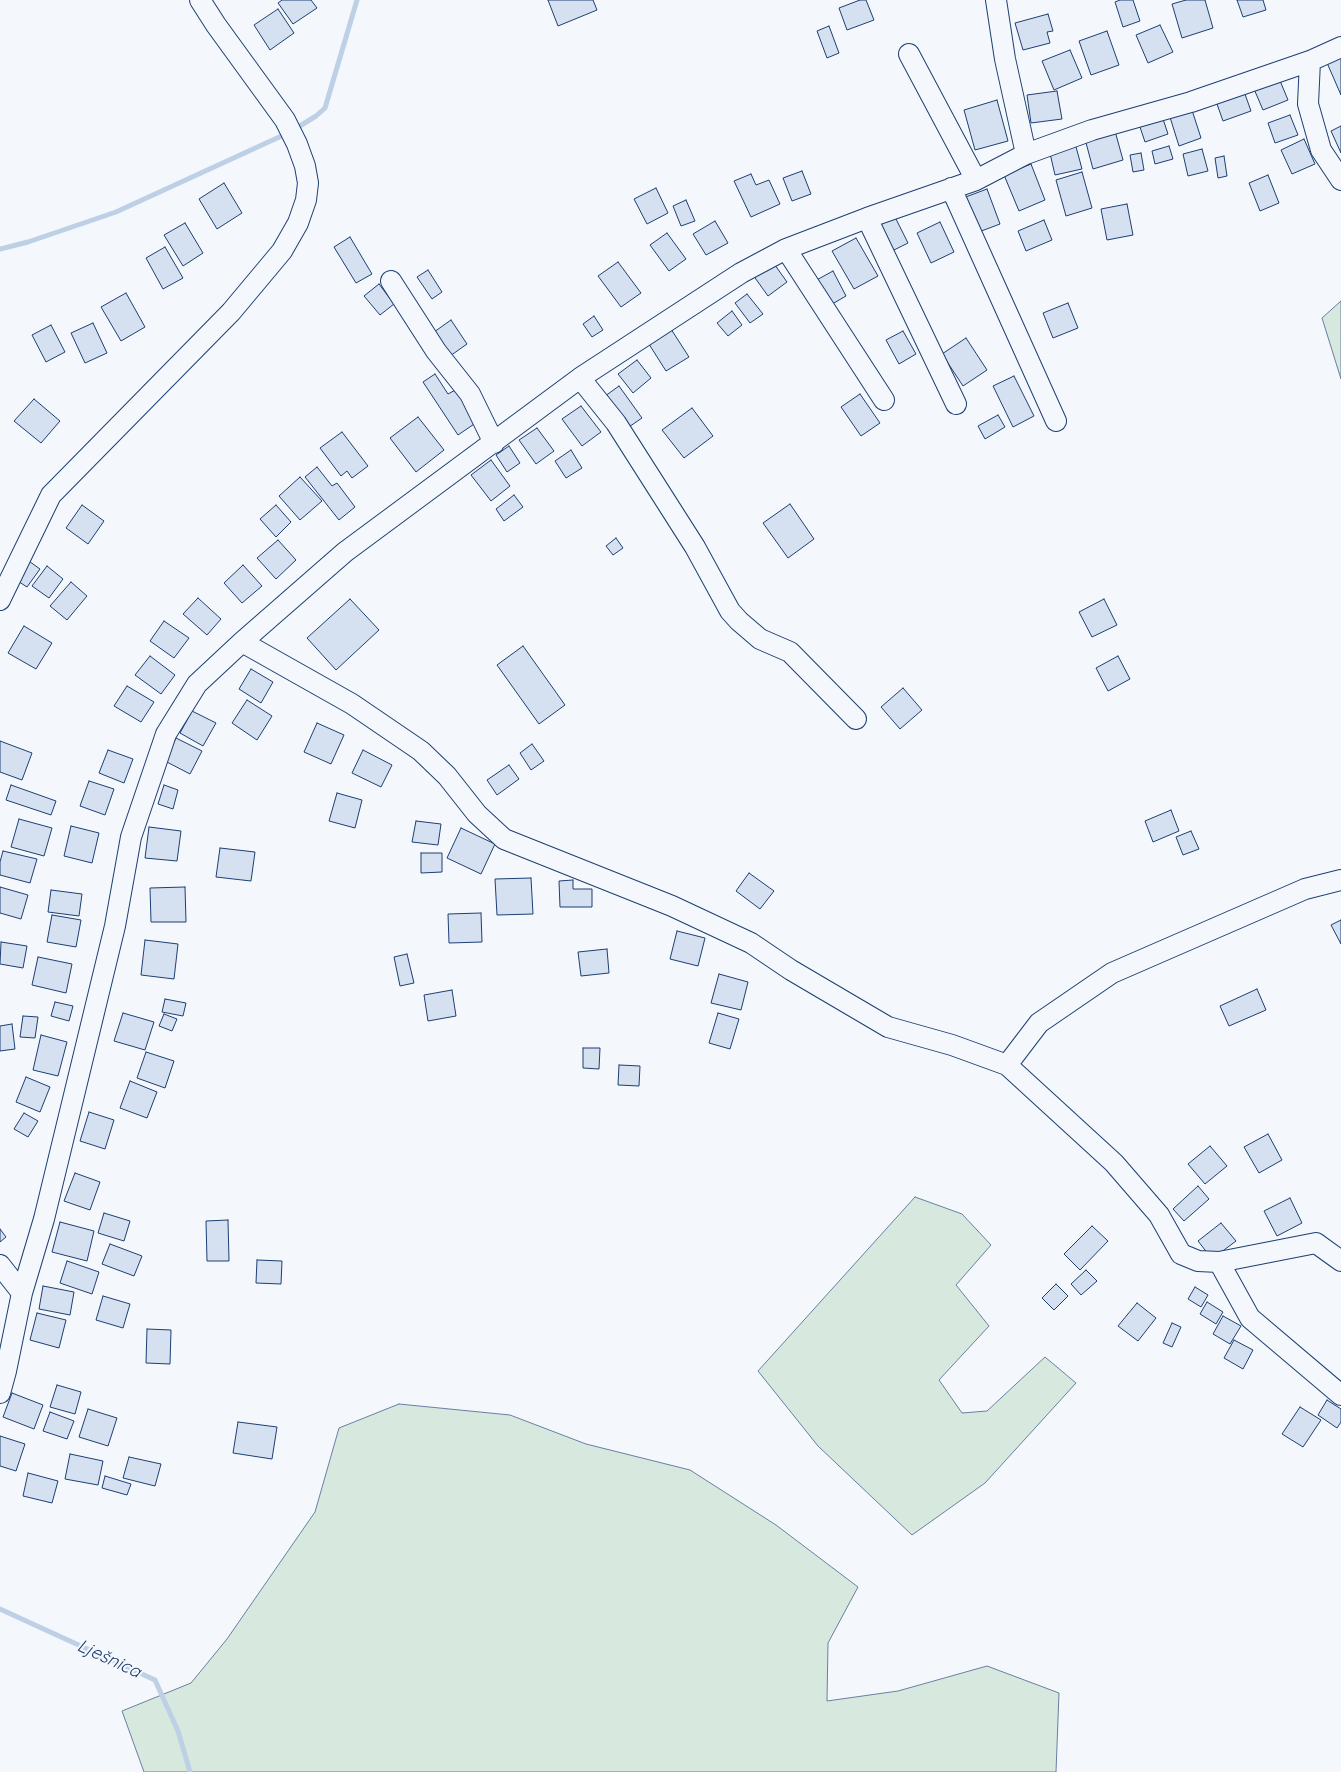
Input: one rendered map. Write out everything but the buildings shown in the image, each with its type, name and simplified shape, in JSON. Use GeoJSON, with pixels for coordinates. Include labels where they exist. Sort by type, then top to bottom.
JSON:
{"type":"FeatureCollection","features":[{"type":"Feature","properties":{"kind":"street"},"geometry":{"type":"LineString","coordinates":[[0,600],[51,495],[231,312],[282,251],[298,223],[306,200],[308,183],[305,166],[286,120],[200,0]]}},
{"type":"Feature","properties":{"kind":"street"},"geometry":{"type":"LineString","coordinates":[[996,0],[1005,59],[1026,154]]}},
{"type":"Feature","properties":{"kind":"street"},"geometry":{"type":"LineString","coordinates":[[0,1393],[22,1294],[44,1219],[115,926],[130,836],[166,734],[197,684],[345,552],[580,378],[741,273],[786,249],[976,180],[1026,154],[1092,130],[1191,102],[1310,61],[1341,47]]}},
{"type":"Feature","properties":{"kind":"street"},"geometry":{"type":"LineString","coordinates":[[909,54],[976,180]]}},
{"type":"Feature","properties":{"kind":"street"},"geometry":{"type":"LineString","coordinates":[[1310,61],[1308,104],[1321,150],[1341,180]]}},
{"type":"Feature","properties":{"kind":"street"},"geometry":{"type":"LineString","coordinates":[[951,188],[1056,422]]}},
{"type":"Feature","properties":{"kind":"street"},"geometry":{"type":"LineString","coordinates":[[867,218],[956,404]]}},
{"type":"Feature","properties":{"kind":"street"},"geometry":{"type":"LineString","coordinates":[[786,249],[884,400]]}},
{"type":"Feature","properties":{"kind":"street"},"geometry":{"type":"LineString","coordinates":[[391,281],[436,351],[470,394],[494,442]]}},
{"type":"Feature","properties":{"kind":"street"},"geometry":{"type":"LineString","coordinates":[[580,378],[622,431],[695,547],[730,611],[760,639],[790,652],[856,719]]}},
{"type":"Feature","properties":{"kind":"street"},"geometry":{"type":"LineString","coordinates":[[242,642],[352,704],[421,751],[447,776],[477,814],[504,839],[672,906],[751,943],[791,970],[888,1027],[952,1045],[1008,1065],[1114,1163],[1159,1215],[1181,1254],[1198,1261],[1218,1262],[1316,1243],[1341,1261]]}},
{"type":"Feature","properties":{"kind":"street"},"geometry":{"type":"LineString","coordinates":[[1008,1065],[1039,1023],[1112,973],[1305,889],[1341,880]]}},
{"type":"Feature","properties":{"kind":"street"},"geometry":{"type":"LineString","coordinates":[[1218,1262],[1250,1318],[1341,1395]]}},
{"type":"Feature","properties":{"kind":"street"},"geometry":{"type":"LineString","coordinates":[[0,1265],[22,1294]]}},
{"type":"Feature","properties":{"kind":"shaded area"},"geometry":{"type":"Polygon","coordinates":[[[1341,301],[1341,379],[1322,318],[1341,301]]]}},
{"type":"Feature","properties":{"kind":"shaded area"},"geometry":{"type":"Polygon","coordinates":[[[915,1197],[962,1214],[991,1245],[956,1285],[989,1326],[939,1380],[962,1413],[987,1411],[1045,1357],[1076,1383],[985,1483],[912,1535],[818,1446],[758,1371],[915,1197]]]}},
{"type":"Feature","properties":{"kind":"shaded area"},"geometry":{"type":"Polygon","coordinates":[[[399,1404],[510,1415],[586,1444],[690,1470],[776,1525],[858,1587],[828,1643],[827,1701],[898,1691],[987,1666],[1059,1693],[1056,1772],[144,1772],[122,1711],[191,1683],[227,1639],[315,1512],[339,1428],[399,1404]]]}},
{"type":"Feature","properties":{"kind":"waterway"},"geometry":{"type":"LineString","coordinates":[[295,129],[325,108],[357,0]]}},
{"type":"Feature","properties":{"kind":"waterway"},"geometry":{"type":"LineString","coordinates":[[0,249],[28,242],[116,212],[288,133]]}},
{"type":"Feature","properties":{"kind":"waterway","name":"Lješnica"},"geometry":{"type":"LineString","coordinates":[[0,1609],[155,1680],[178,1731],[190,1772]]}}]}
